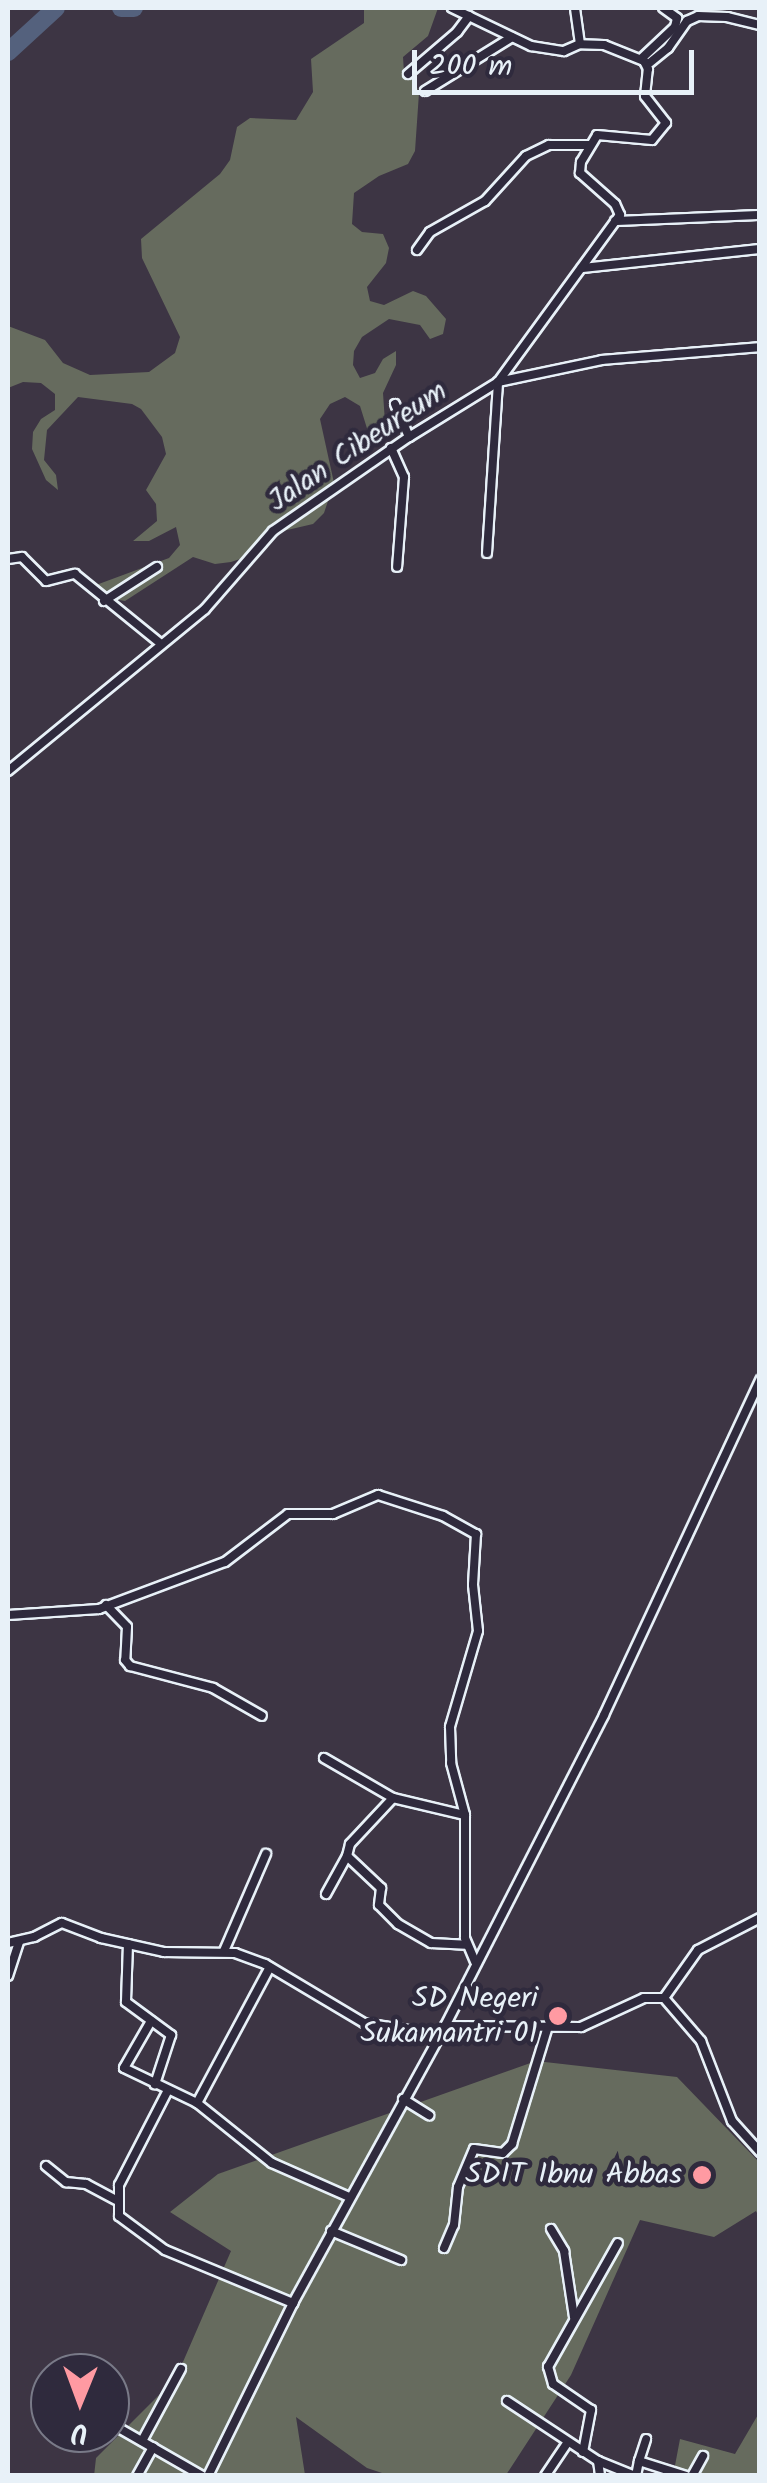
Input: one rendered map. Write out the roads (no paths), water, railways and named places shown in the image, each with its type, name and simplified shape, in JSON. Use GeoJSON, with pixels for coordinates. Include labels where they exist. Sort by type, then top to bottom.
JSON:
{"type":"FeatureCollection","features":[{"type":"Feature","properties":{"kind":"street"},"geometry":{"type":"LineString","coordinates":[[452,8],[512,38],[549,51],[564,51],[580,44],[604,44],[644,62]]}},
{"type":"Feature","properties":{"kind":"street"},"geometry":{"type":"LineString","coordinates":[[575,8],[580,44]]}},
{"type":"Feature","properties":{"kind":"street"},"geometry":{"type":"LineString","coordinates":[[487,552],[498,382],[616,221],[618,207],[580,172],[590,145],[598,135],[642,142],[662,133],[666,118],[645,96],[644,62],[675,27],[677,18],[663,8]]}},
{"type":"Feature","properties":{"kind":"street"},"geometry":{"type":"LineString","coordinates":[[408,74],[469,16]]}},
{"type":"Feature","properties":{"kind":"street"},"geometry":{"type":"LineString","coordinates":[[644,62],[668,48],[688,21],[698,16],[727,17],[760,25]]}},
{"type":"Feature","properties":{"kind":"street"},"geometry":{"type":"LineString","coordinates":[[424,91],[512,38]]}},
{"type":"Feature","properties":{"kind":"street"},"geometry":{"type":"LineString","coordinates":[[417,250],[430,232],[484,201],[526,156],[549,145],[590,145]]}},
{"type":"Feature","properties":{"kind":"street"},"geometry":{"type":"LineString","coordinates":[[616,221],[760,215]]}},
{"type":"Feature","properties":{"kind":"street"},"geometry":{"type":"LineString","coordinates":[[582,268],[760,249]]}},
{"type":"Feature","properties":{"kind":"street","name":"Jalan Cibeureum"},"geometry":{"type":"LineString","coordinates":[[8,771],[218,597],[273,531],[408,436],[498,382],[602,360],[760,347]]}},
{"type":"Feature","properties":{"kind":"street"},"geometry":{"type":"LineString","coordinates":[[395,404],[408,436]]}},
{"type":"Feature","properties":{"kind":"street"},"geometry":{"type":"LineString","coordinates":[[392,448],[404,477],[397,567]]}},
{"type":"Feature","properties":{"kind":"street"},"geometry":{"type":"LineString","coordinates":[[8,559],[22,556],[46,581],[74,574],[104,602],[160,643]]}},
{"type":"Feature","properties":{"kind":"street"},"geometry":{"type":"LineString","coordinates":[[104,602],[158,568]]}},
{"type":"Feature","properties":{"kind":"street"},"geometry":{"type":"LineString","coordinates":[[130,2434],[205,2476],[349,2197],[445,2026],[604,1715],[759,1381]]}},
{"type":"Feature","properties":{"kind":"street"},"geometry":{"type":"LineString","coordinates":[[8,1615],[106,1606],[225,1562],[288,1514],[333,1514],[378,1496],[404,1501],[473,1532],[478,1540],[472,1585],[478,1630],[450,1727],[451,1763],[465,1815],[466,1945],[475,1962]]}},
{"type":"Feature","properties":{"kind":"street"},"geometry":{"type":"LineString","coordinates":[[106,1606],[127,1627],[125,1660],[130,1666],[213,1688],[262,1716]]}},
{"type":"Feature","properties":{"kind":"street"},"geometry":{"type":"LineString","coordinates":[[324,1758],[393,1798],[465,1815]]}},
{"type":"Feature","properties":{"kind":"street"},"geometry":{"type":"LineString","coordinates":[[326,1894],[350,1844],[393,1798]]}},
{"type":"Feature","properties":{"kind":"street"},"geometry":{"type":"LineString","coordinates":[[224,1951],[266,1854]]}},
{"type":"Feature","properties":{"kind":"street"},"geometry":{"type":"LineString","coordinates":[[347,1856],[381,1888],[379,1905],[398,1924],[431,1944],[466,1945]]}},
{"type":"Feature","properties":{"kind":"street"},"geometry":{"type":"LineString","coordinates":[[664,1998],[698,1950],[760,1918]]}},
{"type":"Feature","properties":{"kind":"street"},"geometry":{"type":"LineString","coordinates":[[8,1943],[62,1923],[128,1944],[175,1953],[224,1951],[270,1967],[370,2025],[440,2035]]}},
{"type":"Feature","properties":{"kind":"street"},"geometry":{"type":"LineString","coordinates":[[8,1976],[19,1942]]}},
{"type":"Feature","properties":{"kind":"street"},"geometry":{"type":"LineString","coordinates":[[128,1944],[125,2000],[171,2035],[156,2084]]}},
{"type":"Feature","properties":{"kind":"street"},"geometry":{"type":"LineString","coordinates":[[197,2103],[270,1967]]}},
{"type":"Feature","properties":{"kind":"street"},"geometry":{"type":"LineString","coordinates":[[445,2026],[589,2026],[644,1998],[664,1998],[676,2007],[700,2040],[732,2121],[759,2150]]}},
{"type":"Feature","properties":{"kind":"street"},"geometry":{"type":"LineString","coordinates":[[150,2021],[122,2066],[197,2103],[272,2162],[349,2197]]}},
{"type":"Feature","properties":{"kind":"street"},"geometry":{"type":"LineString","coordinates":[[444,2248],[454,2225],[458,2187],[474,2149],[480,2146],[499,2153],[510,2148],[548,2026]]}},
{"type":"Feature","properties":{"kind":"street"},"geometry":{"type":"LineString","coordinates":[[168,2090],[139,2142],[116,2200],[119,2216],[155,2245],[293,2303]]}},
{"type":"Feature","properties":{"kind":"street"},"geometry":{"type":"LineString","coordinates":[[403,2099],[429,2115]]}},
{"type":"Feature","properties":{"kind":"street"},"geometry":{"type":"LineString","coordinates":[[46,2166],[66,2182],[86,2184],[116,2200]]}},
{"type":"Feature","properties":{"kind":"street"},"geometry":{"type":"LineString","coordinates":[[551,2229],[564,2251],[574,2318]]}},
{"type":"Feature","properties":{"kind":"street"},"geometry":{"type":"LineString","coordinates":[[331,2231],[401,2260]]}},
{"type":"Feature","properties":{"kind":"street"},"geometry":{"type":"LineString","coordinates":[[583,2452],[591,2410],[584,2401],[554,2384],[548,2374],[550,2360],[618,2243]]}},
{"type":"Feature","properties":{"kind":"street"},"geometry":{"type":"LineString","coordinates":[[142,2441],[181,2369]]}},
{"type":"Feature","properties":{"kind":"street"},"geometry":{"type":"LineString","coordinates":[[507,2401],[566,2443],[636,2476],[646,2439]]}},
{"type":"Feature","properties":{"kind":"street"},"geometry":{"type":"LineString","coordinates":[[545,2476],[566,2443]]}},
{"type":"Feature","properties":{"kind":"street"},"geometry":{"type":"LineString","coordinates":[[137,2476],[153,2448]]}},
{"type":"Feature","properties":{"kind":"street"},"geometry":{"type":"LineString","coordinates":[[640,2461],[689,2476],[703,2456]]}},
{"type":"Feature","properties":{"kind":"street"},"geometry":{"type":"LineString","coordinates":[[598,2461],[600,2476]]}},
{"type":"Feature","properties":{"kind":"waterway"},"geometry":{"type":"LineString","coordinates":[[8,52],[56,8]]}},
{"type":"Feature","properties":{"kind":"waterway"},"geometry":{"type":"LineString","coordinates":[[121,8],[134,8]]}},
{"type":"Feature","properties":{"kind":"place","name":"SD Negeri Sukamantri 01"},"geometry":{"type":"Point","coordinates":[558,2016]}},
{"type":"Feature","properties":{"kind":"place","name":"SDIT Ibnu Abbas"},"geometry":{"type":"Point","coordinates":[702,2175]}}]}
